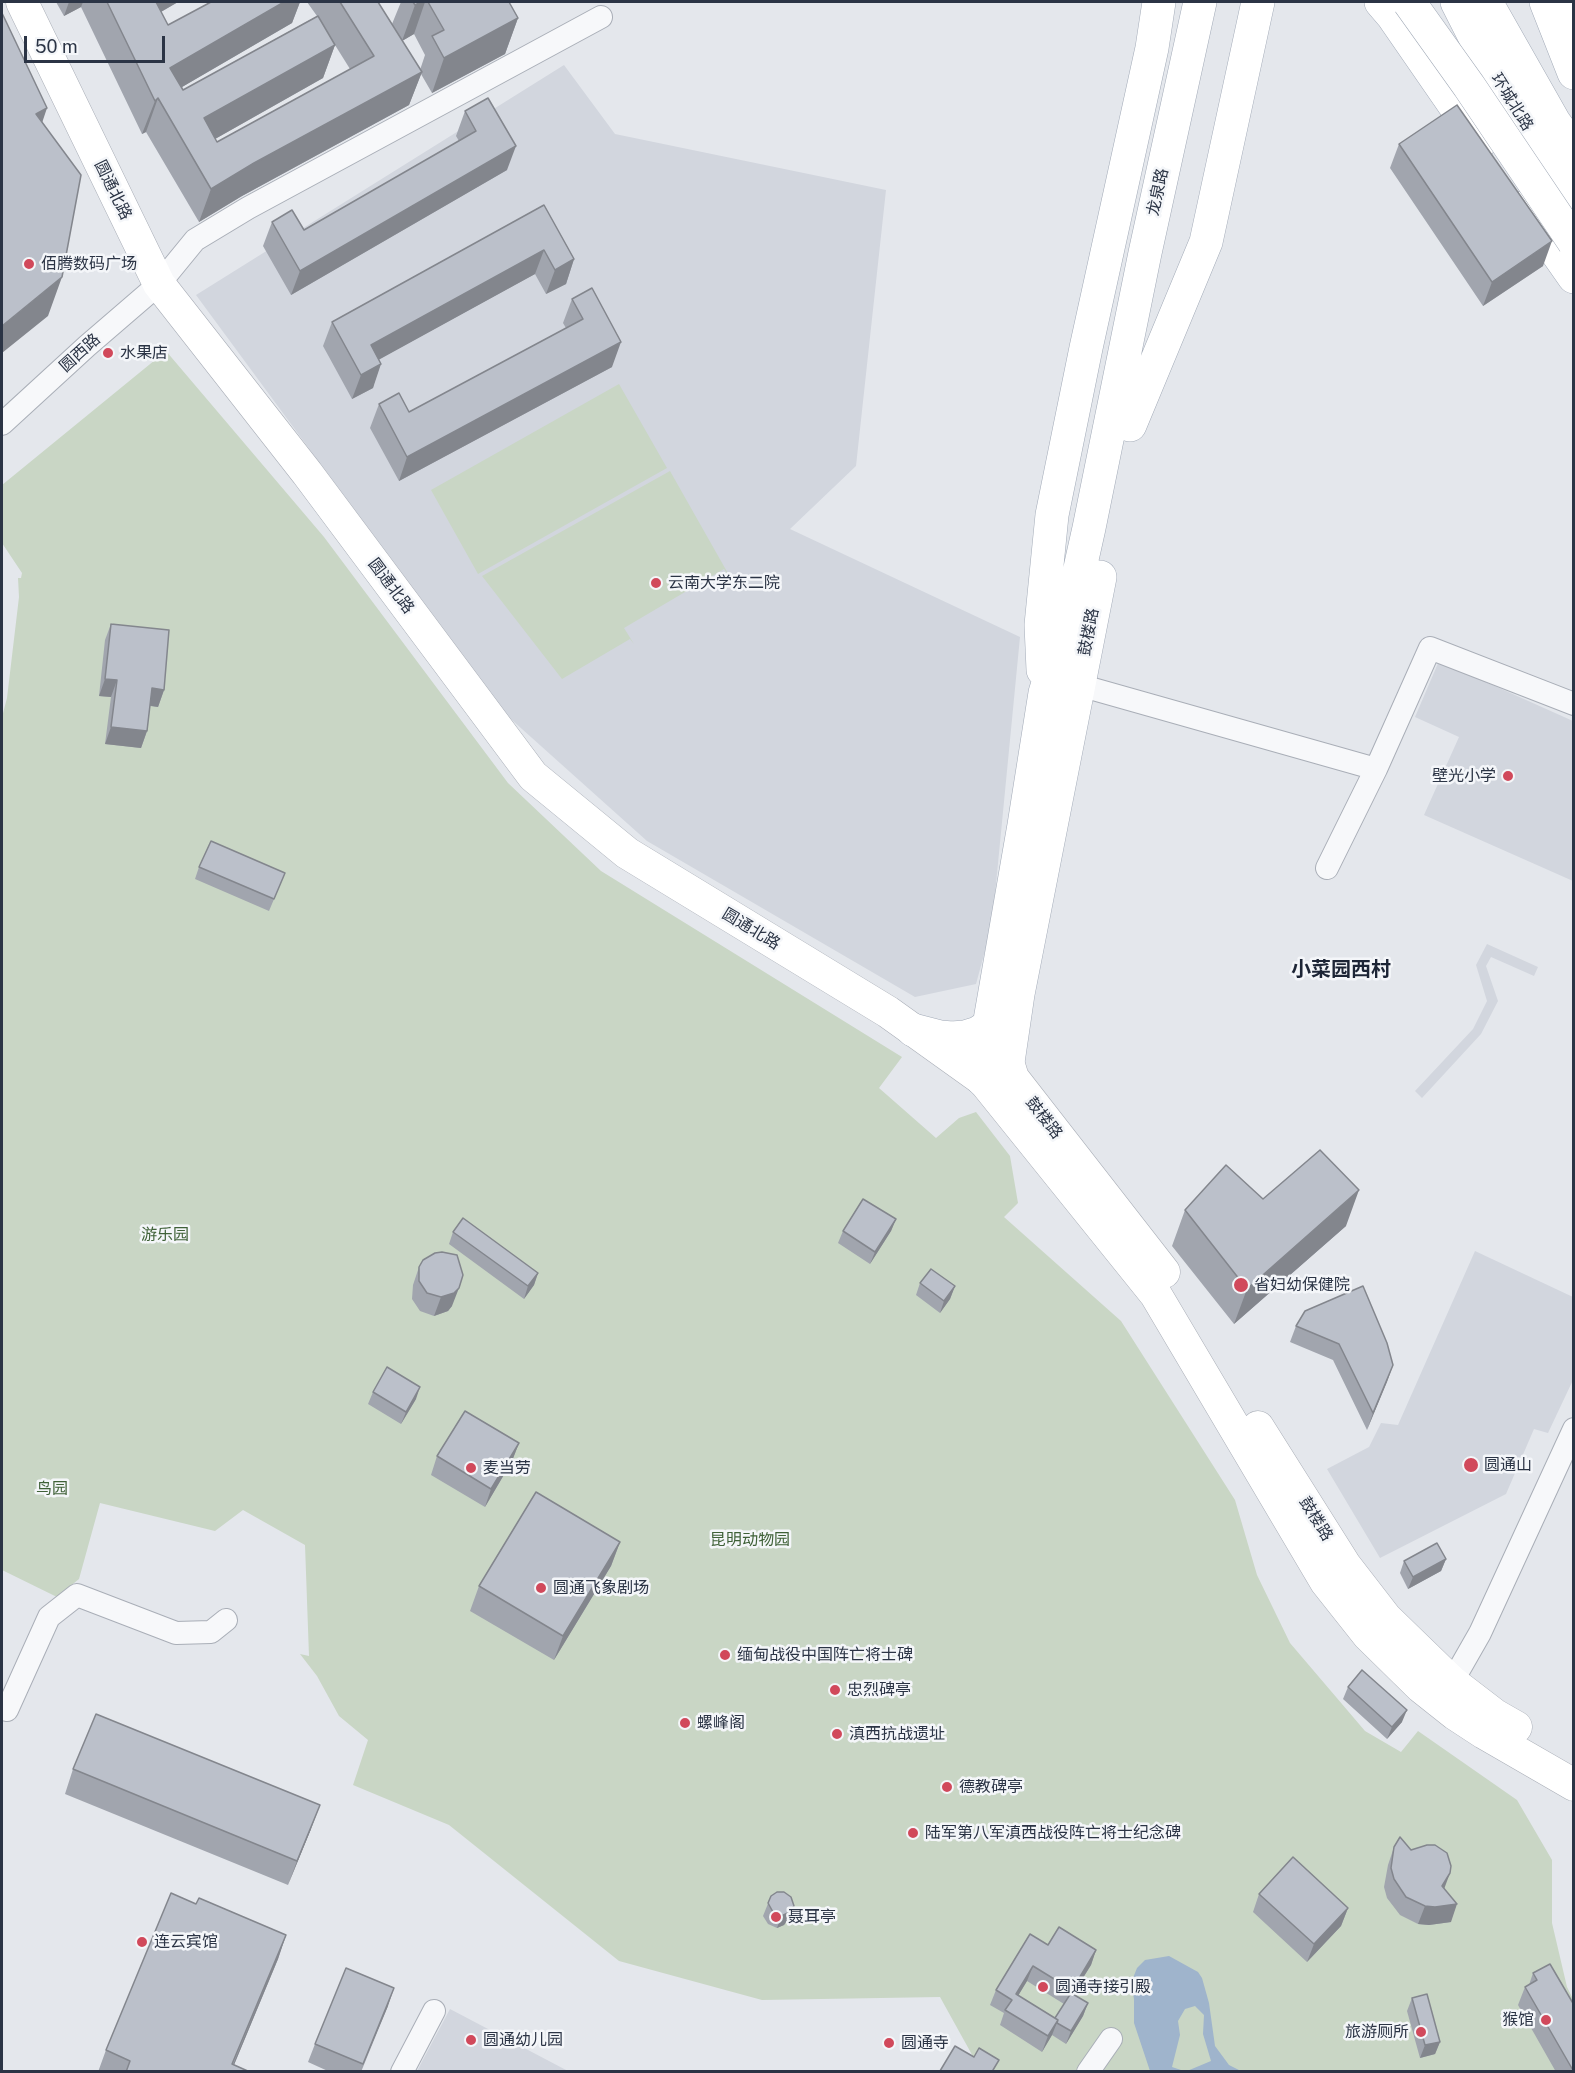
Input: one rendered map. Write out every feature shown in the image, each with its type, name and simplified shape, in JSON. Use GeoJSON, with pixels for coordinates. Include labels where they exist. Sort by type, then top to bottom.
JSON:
{"type":"FeatureCollection","features":[{"type":"Feature","properties":{"kind":"main road","name":"圆通北路"},"geometry":{"type":"LineString","coordinates":[[22,2],[159,284],[307,473],[533,776],[627,853],[888,1012],[913,1030],[995,1061]]}},
{"type":"Feature","properties":{"kind":"main road"},"geometry":{"type":"LineString","coordinates":[[1045,693],[1041,625],[1052,515],[1152,48],[1159,2]]}},
{"type":"Feature","properties":{"kind":"main road"},"geometry":{"type":"LineString","coordinates":[[1045,693],[1061,579],[1077,494],[1117,299],[1171,60],[1178,2]]}},
{"type":"Feature","properties":{"kind":"main road","name":"龙泉路"},"geometry":{"type":"LineString","coordinates":[[1119,384],[1147,242],[1200,2]]}},
{"type":"Feature","properties":{"kind":"main road","name":"龙泉路"},"geometry":{"type":"LineString","coordinates":[[1160,301],[1216,2]]}},
{"type":"Feature","properties":{"kind":"main road"},"geometry":{"type":"LineString","coordinates":[[1130,425],[1160,301],[1197,196],[1238,2]]}},
{"type":"Feature","properties":{"kind":"main road"},"geometry":{"type":"LineString","coordinates":[[1130,425],[1206,242],[1258,2]]}},
{"type":"Feature","properties":{"kind":"main road"},"geometry":{"type":"LineString","coordinates":[[1381,2],[1574,277]]}},
{"type":"Feature","properties":{"kind":"main road"},"geometry":{"type":"LineString","coordinates":[[1410,2],[1426,42],[1459,111]]}},
{"type":"Feature","properties":{"kind":"main road"},"geometry":{"type":"LineString","coordinates":[[1410,2],[1574,242]]}},
{"type":"Feature","properties":{"kind":"main road","name":"环城北路"},"geometry":{"type":"LineString","coordinates":[[1457,2],[1491,69],[1574,198]]}},
{"type":"Feature","properties":{"kind":"main road","name":"环城北路"},"geometry":{"type":"LineString","coordinates":[[1486,2],[1554,122],[1574,149]]}},
{"type":"Feature","properties":{"kind":"main road"},"geometry":{"type":"LineString","coordinates":[[1546,2],[1574,74]]}},
{"type":"Feature","properties":{"kind":"main road"},"geometry":{"type":"LineString","coordinates":[[1572,2],[1574,8]]}},
{"type":"Feature","properties":{"kind":"main road","name":"鼓楼路"},"geometry":{"type":"LineString","coordinates":[[1119,384],[1072,604],[1045,693],[995,1061],[1155,1295],[1326,1582],[1368,1635],[1421,1687],[1455,1714],[1574,1785]]}},
{"type":"Feature","properties":{"kind":"main road","name":"鼓楼路"},"geometry":{"type":"LineString","coordinates":[[1130,425],[1018,994],[1002,1017],[995,1061],[1173,1284],[1257,1425],[1345,1565],[1386,1618],[1452,1682],[1495,1715],[1574,1761]]}},
{"type":"Feature","properties":{"kind":"main road"},"geometry":{"type":"LineString","coordinates":[[913,1030],[952,1038],[965,1037],[995,1061]]}},
{"type":"Feature","properties":{"kind":"street","name":"圆西路"},"geometry":{"type":"LineString","coordinates":[[2,424],[159,284],[195,240],[248,207],[601,17]]}},
{"type":"Feature","properties":{"kind":"street"},"geometry":{"type":"LineString","coordinates":[[1327,868],[1376,769],[1430,648],[1574,704]]}},
{"type":"Feature","properties":{"kind":"street"},"geometry":{"type":"LineString","coordinates":[[1079,685],[1376,769]]}},
{"type":"Feature","properties":{"kind":"street"},"geometry":{"type":"LineString","coordinates":[[1452,1682],[1480,1633],[1574,1429]]}},
{"type":"Feature","properties":{"kind":"street"},"geometry":{"type":"LineString","coordinates":[[2,1709],[7,1710],[49,1617],[76,1595],[176,1633],[211,1632],[226,1620]]}},
{"type":"Feature","properties":{"kind":"street"},"geometry":{"type":"LineString","coordinates":[[402,2072],[434,2012]]}},
{"type":"Feature","properties":{"kind":"street"},"geometry":{"type":"LineString","coordinates":[[1088,2072],[1111,2039]]}},
{"type":"Feature","properties":{"kind":"shaded area","name":"云南大学东二院"},"geometry":{"type":"Polygon","coordinates":[[[564,65],[615,134],[886,190],[856,466],[790,529],[1020,637],[992,925],[976,984],[915,997],[647,841],[503,712],[196,295],[564,65]]]}},
{"type":"Feature","properties":{"kind":"shaded area","name":"壁光小学"},"geometry":{"type":"Polygon","coordinates":[[[1439,661],[1573,721],[1573,881],[1424,815],[1459,737],[1415,717],[1439,661]]]}},
{"type":"Feature","properties":{"kind":"shaded area"},"geometry":{"type":"Polygon","coordinates":[[[1487,944],[1538,967],[1534,976],[1491,957],[1486,966],[1498,1001],[1481,1034],[1422,1098],[1415,1091],[1473,1029],[1487,1001],[1476,965],[1487,944]]]}},
{"type":"Feature","properties":{"kind":"shaded area"},"geometry":{"type":"Polygon","coordinates":[[[1475,1251],[1573,1297],[1573,1380],[1548,1433],[1534,1429],[1506,1494],[1380,1558],[1327,1469],[1369,1447],[1381,1423],[1398,1425],[1475,1251]]]}},
{"type":"Feature","properties":{"kind":"shaded area","name":"圆通幼儿园"},"geometry":{"type":"Polygon","coordinates":[[[450,2009],[568,2071],[417,2071],[450,2009]]]}},
{"type":"Feature","properties":{"kind":"green space","name":"昆明动物园"},"geometry":{"type":"Polygon","coordinates":[[[166,351],[324,537],[508,783],[601,871],[902,1057],[879,1088],[936,1138],[959,1118],[976,1112],[1010,1156],[1018,1203],[1004,1217],[1121,1321],[1235,1500],[1257,1575],[1290,1643],[1365,1731],[1401,1752],[1418,1731],[1517,1800],[1552,1860],[1552,1923],[1567,1987],[1573,1999],[1573,2071],[981,2071],[940,1997],[762,2000],[619,1961],[449,1825],[353,1785],[368,1740],[339,1716],[317,1676],[300,1654],[309,1656],[305,1545],[243,1510],[215,1531],[100,1503],[79,1579],[57,1597],[2,1570],[2,717],[7,698],[19,597],[18,578],[21,578],[22,573],[2,543],[2,485],[166,351]]]}},
{"type":"Feature","properties":{"kind":"green space"},"geometry":{"type":"Polygon","coordinates":[[[619,384],[667,468],[478,574],[431,490],[619,384]]]}},
{"type":"Feature","properties":{"kind":"green space"},"geometry":{"type":"Polygon","coordinates":[[[670,471],[734,584],[724,569],[624,628],[634,644],[630,639],[562,679],[482,576],[670,471]]]}},
{"type":"Feature","properties":{"kind":"water"},"geometry":{"type":"Polygon","coordinates":[[[1169,1956],[1198,1972],[1202,1978],[1209,2003],[1215,2046],[1229,2065],[1241,2071],[1187,2071],[1211,2061],[1203,2034],[1204,2015],[1195,2006],[1185,2009],[1178,2021],[1180,2035],[1172,2067],[1184,2071],[1150,2071],[1134,2023],[1131,1983],[1137,1968],[1145,1960],[1169,1956]]]}},
{"type":"Feature","properties":{"kind":"building"},"geometry":{"type":"Polygon","coordinates":[[[107,2],[156,2],[168,25],[211,2],[284,2],[170,68],[183,90],[318,16],[335,45],[204,118],[217,142],[374,56],[340,2],[378,2],[422,72],[254,163],[211,189],[158,98],[155,101],[107,2]]]}},
{"type":"Feature","properties":{"kind":"building"},"geometry":{"type":"Polygon","coordinates":[[[428,2],[509,2],[518,18],[444,58],[432,36],[444,30],[428,2]]]}},
{"type":"Feature","properties":{"kind":"building"},"geometry":{"type":"Polygon","coordinates":[[[2,13],[47,108],[36,114],[81,175],[62,277],[2,326],[2,13]]]}},
{"type":"Feature","properties":{"kind":"building"},"geometry":{"type":"Polygon","coordinates":[[[488,98],[516,146],[300,271],[272,222],[292,210],[304,230],[476,131],[465,111],[488,98]]]}},
{"type":"Feature","properties":{"kind":"building"},"geometry":{"type":"Polygon","coordinates":[[[1457,105],[1552,241],[1492,282],[1399,144],[1457,105]]]}},
{"type":"Feature","properties":{"kind":"building"},"geometry":{"type":"Polygon","coordinates":[[[544,205],[574,259],[555,270],[544,250],[371,345],[381,364],[361,375],[332,322],[544,205]]]}},
{"type":"Feature","properties":{"kind":"building"},"geometry":{"type":"Polygon","coordinates":[[[592,288],[621,342],[407,457],[379,404],[399,393],[409,412],[583,319],[572,299],[592,288]]]}},
{"type":"Feature","properties":{"kind":"building"},"geometry":{"type":"Polygon","coordinates":[[[111,624],[169,630],[164,690],[152,688],[147,731],[111,727],[117,680],[105,679],[111,624]]]}},
{"type":"Feature","properties":{"kind":"building"},"geometry":{"type":"Polygon","coordinates":[[[211,841],[285,873],[274,899],[199,867],[211,841]]]}},
{"type":"Feature","properties":{"kind":"building"},"geometry":{"type":"Polygon","coordinates":[[[1320,1150],[1359,1190],[1247,1289],[1185,1210],[1226,1165],[1263,1199],[1320,1150]]]}},
{"type":"Feature","properties":{"kind":"building"},"geometry":{"type":"Polygon","coordinates":[[[863,1199],[896,1219],[875,1252],[843,1231],[863,1199]]]}},
{"type":"Feature","properties":{"kind":"building"},"geometry":{"type":"Polygon","coordinates":[[[463,1218],[538,1273],[528,1286],[453,1232],[463,1218]]]}},
{"type":"Feature","properties":{"kind":"building"},"geometry":{"type":"Polygon","coordinates":[[[442,1252],[457,1255],[463,1275],[459,1288],[454,1293],[441,1297],[427,1293],[419,1281],[419,1267],[423,1260],[442,1252]]]}},
{"type":"Feature","properties":{"kind":"building"},"geometry":{"type":"Polygon","coordinates":[[[931,1269],[955,1286],[944,1301],[920,1283],[931,1269]]]}},
{"type":"Feature","properties":{"kind":"building"},"geometry":{"type":"Polygon","coordinates":[[[1363,1286],[1387,1343],[1393,1365],[1373,1413],[1339,1344],[1296,1326],[1305,1311],[1363,1286]]]}},
{"type":"Feature","properties":{"kind":"building"},"geometry":{"type":"Polygon","coordinates":[[[387,1367],[420,1387],[406,1412],[373,1392],[387,1367]]]}},
{"type":"Feature","properties":{"kind":"building","name":"麦当劳"},"geometry":{"type":"Polygon","coordinates":[[[465,1411],[519,1443],[491,1489],[437,1456],[465,1411]]]}},
{"type":"Feature","properties":{"kind":"building","name":"圆通飞象剧场"},"geometry":{"type":"Polygon","coordinates":[[[536,1492],[620,1542],[563,1636],[479,1586],[536,1492]]]}},
{"type":"Feature","properties":{"kind":"building"},"geometry":{"type":"Polygon","coordinates":[[[1437,1543],[1446,1559],[1413,1577],[1404,1561],[1437,1543]]]}},
{"type":"Feature","properties":{"kind":"building"},"geometry":{"type":"Polygon","coordinates":[[[1362,1670],[1407,1710],[1392,1727],[1348,1687],[1362,1670]]]}},
{"type":"Feature","properties":{"kind":"building"},"geometry":{"type":"Polygon","coordinates":[[[96,1714],[320,1805],[297,1861],[73,1769],[96,1714]]]}},
{"type":"Feature","properties":{"kind":"building"},"geometry":{"type":"Polygon","coordinates":[[[1400,1837],[1411,1850],[1435,1845],[1447,1853],[1451,1866],[1450,1873],[1442,1886],[1457,1904],[1425,1906],[1406,1897],[1394,1879],[1391,1868],[1394,1847],[1400,1837]]]}},
{"type":"Feature","properties":{"kind":"building"},"geometry":{"type":"Polygon","coordinates":[[[1293,1857],[1348,1908],[1314,1944],[1259,1894],[1293,1857]]]}},
{"type":"Feature","properties":{"kind":"building"},"geometry":{"type":"Polygon","coordinates":[[[777,1892],[784,1892],[791,1897],[794,1906],[788,1913],[781,1916],[773,1912],[768,1903],[771,1896],[777,1892]]]}},
{"type":"Feature","properties":{"kind":"building"},"geometry":{"type":"Polygon","coordinates":[[[171,1893],[196,1904],[199,1898],[286,1935],[232,2064],[250,2072],[126,2072],[130,2061],[106,2050],[171,1893]]]}},
{"type":"Feature","properties":{"kind":"building"},"geometry":{"type":"Polygon","coordinates":[[[1059,1927],[1096,1950],[1072,1990],[1033,1966],[1016,1994],[1058,2020],[1048,2036],[1005,2010],[1012,2000],[996,1990],[1030,1934],[1048,1945],[1059,1927]]]}},
{"type":"Feature","properties":{"kind":"building"},"geometry":{"type":"Polygon","coordinates":[[[1550,1964],[1574,2005],[1574,2072],[1525,1987],[1537,1980],[1533,1973],[1550,1964]]]}},
{"type":"Feature","properties":{"kind":"building"},"geometry":{"type":"Polygon","coordinates":[[[346,1968],[394,1988],[363,2064],[315,2044],[346,1968]]]}},
{"type":"Feature","properties":{"kind":"building"},"geometry":{"type":"Polygon","coordinates":[[[1071,1993],[1088,2003],[1071,2031],[1057,2023],[1058,2020],[1055,2018],[1071,1993]]]}},
{"type":"Feature","properties":{"kind":"building"},"geometry":{"type":"Polygon","coordinates":[[[1427,1994],[1440,2042],[1425,2045],[1412,1998],[1427,1994]]]}},
{"type":"Feature","properties":{"kind":"building"},"geometry":{"type":"Polygon","coordinates":[[[955,2046],[974,2057],[979,2048],[999,2060],[993,2070],[996,2072],[940,2071],[955,2046]]]}},
{"type":"Feature","properties":{"kind":"place","name":"佰腾数码广场"},"geometry":{"type":"Point","coordinates":[29,264]}},
{"type":"Feature","properties":{"kind":"place","name":"水果店"},"geometry":{"type":"Point","coordinates":[108,353]}},
{"type":"Feature","properties":{"kind":"place","name":"云南大学东二院"},"geometry":{"type":"Point","coordinates":[656,583]}},
{"type":"Feature","properties":{"kind":"place","name":"壁光小学"},"geometry":{"type":"Point","coordinates":[1508,776]}},
{"type":"Feature","properties":{"kind":"place","name":"省妇幼保健院"},"geometry":{"type":"Point","coordinates":[1241,1285]}},
{"type":"Feature","properties":{"kind":"place","name":"圆通山"},"geometry":{"type":"Point","coordinates":[1471,1465]}},
{"type":"Feature","properties":{"kind":"place","name":"麦当劳"},"geometry":{"type":"Point","coordinates":[471,1468]}},
{"type":"Feature","properties":{"kind":"place","name":"圆通飞象剧场"},"geometry":{"type":"Point","coordinates":[541,1588]}},
{"type":"Feature","properties":{"kind":"place","name":"缅甸战役中国阵亡将士碑"},"geometry":{"type":"Point","coordinates":[725,1655]}},
{"type":"Feature","properties":{"kind":"place","name":"忠烈碑亭"},"geometry":{"type":"Point","coordinates":[835,1690]}},
{"type":"Feature","properties":{"kind":"place","name":"螺峰阁"},"geometry":{"type":"Point","coordinates":[685,1723]}},
{"type":"Feature","properties":{"kind":"place","name":"滇西抗战遗址"},"geometry":{"type":"Point","coordinates":[837,1734]}},
{"type":"Feature","properties":{"kind":"place","name":"德教碑亭"},"geometry":{"type":"Point","coordinates":[947,1787]}},
{"type":"Feature","properties":{"kind":"place","name":"陆军第八军滇西战役阵亡将士纪念碑"},"geometry":{"type":"Point","coordinates":[913,1833]}},
{"type":"Feature","properties":{"kind":"place","name":"聂耳亭"},"geometry":{"type":"Point","coordinates":[776,1917]}},
{"type":"Feature","properties":{"kind":"place","name":"连云宾馆"},"geometry":{"type":"Point","coordinates":[142,1942]}},
{"type":"Feature","properties":{"kind":"place","name":"圆通寺接引殿"},"geometry":{"type":"Point","coordinates":[1043,1987]}},
{"type":"Feature","properties":{"kind":"place","name":"猴馆"},"geometry":{"type":"Point","coordinates":[1546,2020]}},
{"type":"Feature","properties":{"kind":"place","name":"旅游厕所"},"geometry":{"type":"Point","coordinates":[1421,2032]}},
{"type":"Feature","properties":{"kind":"place","name":"圆通幼儿园"},"geometry":{"type":"Point","coordinates":[471,2040]}},
{"type":"Feature","properties":{"kind":"place","name":"圆通寺"},"geometry":{"type":"Point","coordinates":[889,2043]}},
{"type":"Feature","properties":{"kind":"district","name":"小菜园西村"},"geometry":{"type":"Point","coordinates":[1341,970]}},
{"type":"Feature","properties":{"kind":"park label","name":"游乐园"},"geometry":{"type":"Point","coordinates":[165,1235]}},
{"type":"Feature","properties":{"kind":"park label","name":"鸟园"},"geometry":{"type":"Point","coordinates":[52,1489]}}]}
